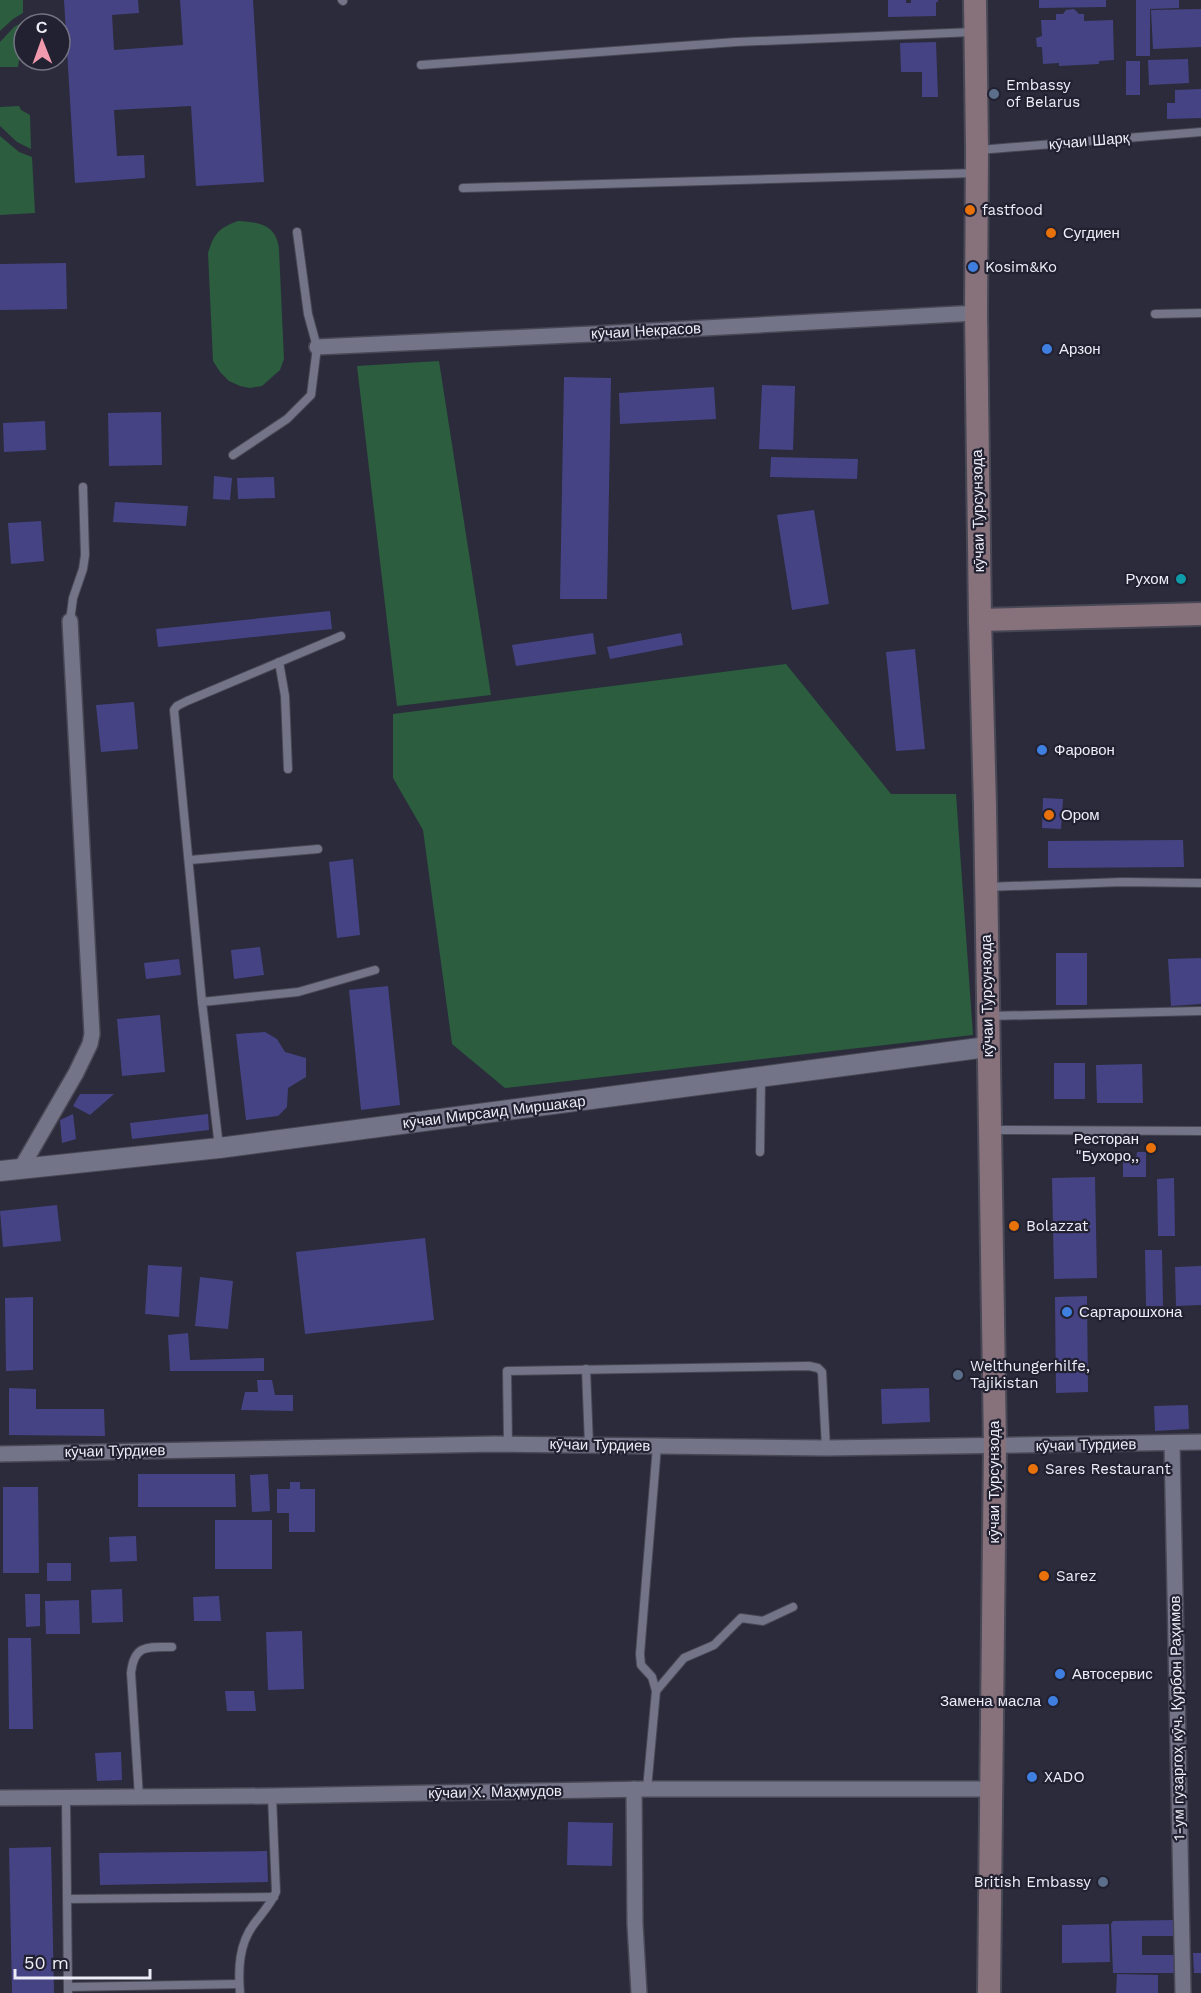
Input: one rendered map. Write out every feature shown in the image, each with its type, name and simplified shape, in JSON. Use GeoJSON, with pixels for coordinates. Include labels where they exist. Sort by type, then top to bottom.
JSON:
{"type":"FeatureCollection","features":[{"type":"Feature","properties":{"kind":"main road","name":"кӯчаи Турсунзода"},"geometry":{"type":"LineString","coordinates":[[975,0],[980,620],[995,1446],[989,1993]]}},
{"type":"Feature","properties":{"kind":"main road"},"geometry":{"type":"LineString","coordinates":[[980,620],[1201,614]]}},
{"type":"Feature","properties":{"kind":"street","name":"кӯчаи Некрасов"},"geometry":{"type":"LineString","coordinates":[[317,347],[976,313]]}},
{"type":"Feature","properties":{"kind":"street"},"geometry":{"type":"LineString","coordinates":[[20,1170],[76,1073],[92,1034],[70,621]]}},
{"type":"Feature","properties":{"kind":"street","name":"кӯчаи Мирсаид Миршакар"},"geometry":{"type":"LineString","coordinates":[[0,1171],[219,1148],[987,1047]]}},
{"type":"Feature","properties":{"kind":"street","name":"кӯчаи Турдиев"},"geometry":{"type":"LineString","coordinates":[[0,1454],[508,1444],[826,1448],[1201,1442]]}},
{"type":"Feature","properties":{"kind":"street","name":"1-ум гузаргоҳ кӯч. Қурбон Раҳимов"},"geometry":{"type":"LineString","coordinates":[[1172,1443],[1183,1993]]}},
{"type":"Feature","properties":{"kind":"street"},"geometry":{"type":"LineString","coordinates":[[639,1993],[635,1924],[641,1789]]}},
{"type":"Feature","properties":{"kind":"street","name":"кӯчаи Х. Маҳмудов"},"geometry":{"type":"LineString","coordinates":[[0,1798],[272,1796],[641,1789],[990,1789]]}},
{"type":"Feature","properties":{"kind":"lane"},"geometry":{"type":"LineString","coordinates":[[421,65],[736,42],[976,32]]}},
{"type":"Feature","properties":{"kind":"lane","name":"кӯчаи Шарқ"},"geometry":{"type":"LineString","coordinates":[[463,188],[977,162],[1201,132]]}},
{"type":"Feature","properties":{"kind":"lane"},"geometry":{"type":"LineString","coordinates":[[233,455],[286,419],[311,395],[317,347],[308,314],[297,232]]}},
{"type":"Feature","properties":{"kind":"lane"},"geometry":{"type":"LineString","coordinates":[[1155,314],[1201,314]]}},
{"type":"Feature","properties":{"kind":"lane"},"geometry":{"type":"LineString","coordinates":[[70,621],[73,598],[83,569],[85,555],[83,487]]}},
{"type":"Feature","properties":{"kind":"lane"},"geometry":{"type":"LineString","coordinates":[[219,1148],[202,1002],[174,710],[187,701],[341,636]]}},
{"type":"Feature","properties":{"kind":"lane"},"geometry":{"type":"LineString","coordinates":[[279,662],[285,696],[288,769]]}},
{"type":"Feature","properties":{"kind":"lane"},"geometry":{"type":"LineString","coordinates":[[190,860],[318,849]]}},
{"type":"Feature","properties":{"kind":"lane"},"geometry":{"type":"LineString","coordinates":[[986,887],[1122,882],[1201,883]]}},
{"type":"Feature","properties":{"kind":"lane"},"geometry":{"type":"LineString","coordinates":[[202,1002],[298,992],[375,970]]}},
{"type":"Feature","properties":{"kind":"lane"},"geometry":{"type":"LineString","coordinates":[[987,1016],[1201,1011]]}},
{"type":"Feature","properties":{"kind":"lane"},"geometry":{"type":"LineString","coordinates":[[760,1152],[761,1077]]}},
{"type":"Feature","properties":{"kind":"lane"},"geometry":{"type":"LineString","coordinates":[[988,1130],[1201,1131]]}},
{"type":"Feature","properties":{"kind":"lane"},"geometry":{"type":"LineString","coordinates":[[508,1444],[507,1371],[809,1366],[819,1368],[822,1372],[826,1448]]}},
{"type":"Feature","properties":{"kind":"lane"},"geometry":{"type":"LineString","coordinates":[[586,1369],[589,1445]]}},
{"type":"Feature","properties":{"kind":"lane"},"geometry":{"type":"LineString","coordinates":[[641,1789],[656,1691],[652,1677],[641,1665],[640,1654],[657,1446]]}},
{"type":"Feature","properties":{"kind":"lane"},"geometry":{"type":"LineString","coordinates":[[656,1691],[684,1658],[714,1645],[741,1618],[763,1621],[793,1607]]}},
{"type":"Feature","properties":{"kind":"lane"},"geometry":{"type":"LineString","coordinates":[[139,1797],[132,1664],[138,1652],[146,1648],[172,1647]]}},
{"type":"Feature","properties":{"kind":"lane"},"geometry":{"type":"LineString","coordinates":[[66,1798],[68,1990],[239,1989],[239,1958],[246,1939],[254,1924],[271,1904],[276,1892],[272,1796]]}},
{"type":"Feature","properties":{"kind":"lane"},"geometry":{"type":"LineString","coordinates":[[67,1899],[274,1897]]}},
{"type":"Feature","properties":{"kind":"green space"},"geometry":{"type":"Polygon","coordinates":[[[0,0],[23,0],[23,12],[12,12],[12,20],[0,31],[0,0]]]}},
{"type":"Feature","properties":{"kind":"green space"},"geometry":{"type":"Polygon","coordinates":[[[12,29],[12,67],[0,67],[0,42],[12,29]]]}},
{"type":"Feature","properties":{"kind":"green space"},"geometry":{"type":"Polygon","coordinates":[[[19,106],[21,110],[30,115],[31,149],[17,142],[0,126],[0,107],[19,106]]]}},
{"type":"Feature","properties":{"kind":"green space"},"geometry":{"type":"Polygon","coordinates":[[[0,136],[19,152],[32,157],[35,213],[0,215],[0,136]]]}},
{"type":"Feature","properties":{"kind":"green space"},"geometry":{"type":"Polygon","coordinates":[[[238,221],[253,222],[271,230],[278,242],[279,250],[284,359],[280,370],[262,386],[250,388],[229,381],[213,361],[208,253],[218,232],[238,221]]]}},
{"type":"Feature","properties":{"kind":"green space"},"geometry":{"type":"Polygon","coordinates":[[[439,361],[491,695],[397,706],[357,366],[439,361]]]}},
{"type":"Feature","properties":{"kind":"green space"},"geometry":{"type":"Polygon","coordinates":[[[786,664],[891,794],[956,794],[973,1035],[505,1088],[452,1044],[423,830],[393,778],[393,714],[786,664]]]}},
{"type":"Feature","properties":{"kind":"building"},"geometry":{"type":"Polygon","coordinates":[[[64,0],[138,0],[139,13],[112,15],[114,50],[183,45],[180,0],[253,0],[264,182],[196,186],[191,106],[114,110],[117,156],[144,155],[145,178],[75,183],[68,72],[72,72],[72,12],[65,12],[64,0]]]}},
{"type":"Feature","properties":{"kind":"building"},"geometry":{"type":"Polygon","coordinates":[[[888,0],[906,0],[906,3],[911,3],[911,0],[938,0],[936,16],[888,17],[888,0]]]}},
{"type":"Feature","properties":{"kind":"building"},"geometry":{"type":"Polygon","coordinates":[[[1039,0],[1106,0],[1106,7],[1039,8],[1039,0]]]}},
{"type":"Feature","properties":{"kind":"building"},"geometry":{"type":"Polygon","coordinates":[[[1136,0],[1179,0],[1179,8],[1150,9],[1150,56],[1136,56],[1136,0]]]}},
{"type":"Feature","properties":{"kind":"building"},"geometry":{"type":"Polygon","coordinates":[[[1074,9],[1079,14],[1084,14],[1084,21],[1113,20],[1114,60],[1099,61],[1099,64],[1059,66],[1059,63],[1043,64],[1042,47],[1037,47],[1036,38],[1042,36],[1041,20],[1056,20],[1056,14],[1063,14],[1066,10],[1074,9]]]}},
{"type":"Feature","properties":{"kind":"building"},"geometry":{"type":"Polygon","coordinates":[[[1201,9],[1201,47],[1153,49],[1151,10],[1201,9]]]}},
{"type":"Feature","properties":{"kind":"building"},"geometry":{"type":"Polygon","coordinates":[[[936,42],[938,97],[922,97],[922,72],[901,72],[900,43],[936,42]]]}},
{"type":"Feature","properties":{"kind":"building"},"geometry":{"type":"Polygon","coordinates":[[[1188,59],[1189,83],[1149,85],[1148,60],[1188,59]]]}},
{"type":"Feature","properties":{"kind":"building"},"geometry":{"type":"Polygon","coordinates":[[[1126,61],[1140,61],[1140,95],[1126,95],[1126,61]]]}},
{"type":"Feature","properties":{"kind":"building"},"geometry":{"type":"Polygon","coordinates":[[[1201,89],[1201,118],[1167,119],[1167,103],[1175,103],[1175,90],[1201,89]]]}},
{"type":"Feature","properties":{"kind":"building"},"geometry":{"type":"Polygon","coordinates":[[[66,263],[67,309],[0,310],[0,264],[66,263]]]}},
{"type":"Feature","properties":{"kind":"building"},"geometry":{"type":"Polygon","coordinates":[[[564,377],[611,378],[607,599],[560,599],[564,377]]]}},
{"type":"Feature","properties":{"kind":"building"},"geometry":{"type":"Polygon","coordinates":[[[762,385],[795,386],[793,450],[759,449],[762,385]]]}},
{"type":"Feature","properties":{"kind":"building"},"geometry":{"type":"Polygon","coordinates":[[[714,387],[716,419],[620,424],[619,393],[714,387]]]}},
{"type":"Feature","properties":{"kind":"building"},"geometry":{"type":"Polygon","coordinates":[[[161,412],[162,465],[109,466],[108,413],[161,412]]]}},
{"type":"Feature","properties":{"kind":"building"},"geometry":{"type":"Polygon","coordinates":[[[45,421],[46,450],[4,452],[3,423],[45,421]]]}},
{"type":"Feature","properties":{"kind":"building"},"geometry":{"type":"Polygon","coordinates":[[[771,457],[858,459],[857,479],[770,477],[771,457]]]}},
{"type":"Feature","properties":{"kind":"building"},"geometry":{"type":"Polygon","coordinates":[[[214,476],[232,478],[230,500],[213,499],[214,476]]]}},
{"type":"Feature","properties":{"kind":"building"},"geometry":{"type":"Polygon","coordinates":[[[274,477],[275,498],[238,499],[237,478],[274,477]]]}},
{"type":"Feature","properties":{"kind":"building"},"geometry":{"type":"Polygon","coordinates":[[[115,502],[188,506],[186,526],[113,522],[115,502]]]}},
{"type":"Feature","properties":{"kind":"building"},"geometry":{"type":"Polygon","coordinates":[[[814,510],[829,604],[792,610],[777,515],[814,510]]]}},
{"type":"Feature","properties":{"kind":"building"},"geometry":{"type":"Polygon","coordinates":[[[41,521],[44,561],[11,564],[8,523],[41,521]]]}},
{"type":"Feature","properties":{"kind":"building"},"geometry":{"type":"Polygon","coordinates":[[[330,611],[332,629],[158,647],[156,629],[330,611]]]}},
{"type":"Feature","properties":{"kind":"building"},"geometry":{"type":"Polygon","coordinates":[[[593,633],[596,654],[516,666],[512,645],[593,633]]]}},
{"type":"Feature","properties":{"kind":"building"},"geometry":{"type":"Polygon","coordinates":[[[681,633],[683,645],[610,659],[607,647],[681,633]]]}},
{"type":"Feature","properties":{"kind":"building"},"geometry":{"type":"Polygon","coordinates":[[[915,649],[925,749],[896,751],[886,652],[915,649]]]}},
{"type":"Feature","properties":{"kind":"building"},"geometry":{"type":"Polygon","coordinates":[[[134,702],[138,749],[101,752],[96,705],[134,702]]]}},
{"type":"Feature","properties":{"kind":"building"},"geometry":{"type":"Polygon","coordinates":[[[1043,798],[1063,799],[1061,829],[1042,828],[1043,798]]]}},
{"type":"Feature","properties":{"kind":"building"},"geometry":{"type":"Polygon","coordinates":[[[1183,840],[1184,867],[1048,868],[1048,841],[1183,840]]]}},
{"type":"Feature","properties":{"kind":"building"},"geometry":{"type":"Polygon","coordinates":[[[353,859],[360,935],[337,938],[329,862],[353,859]]]}},
{"type":"Feature","properties":{"kind":"building"},"geometry":{"type":"Polygon","coordinates":[[[260,947],[264,975],[234,979],[231,950],[260,947]]]}},
{"type":"Feature","properties":{"kind":"building"},"geometry":{"type":"Polygon","coordinates":[[[1056,953],[1087,953],[1087,1005],[1056,1005],[1056,953]]]}},
{"type":"Feature","properties":{"kind":"building"},"geometry":{"type":"Polygon","coordinates":[[[1201,958],[1201,1004],[1171,1006],[1168,959],[1201,958]]]}},
{"type":"Feature","properties":{"kind":"building"},"geometry":{"type":"Polygon","coordinates":[[[179,959],[181,975],[146,979],[144,963],[179,959]]]}},
{"type":"Feature","properties":{"kind":"building"},"geometry":{"type":"Polygon","coordinates":[[[388,986],[400,1105],[361,1110],[349,990],[388,986]]]}},
{"type":"Feature","properties":{"kind":"building"},"geometry":{"type":"Polygon","coordinates":[[[160,1015],[165,1072],[122,1076],[117,1019],[160,1015]]]}},
{"type":"Feature","properties":{"kind":"building"},"geometry":{"type":"Polygon","coordinates":[[[265,1032],[277,1039],[285,1052],[306,1058],[306,1077],[288,1088],[287,1107],[278,1116],[246,1120],[236,1034],[265,1032]]]}},
{"type":"Feature","properties":{"kind":"building"},"geometry":{"type":"Polygon","coordinates":[[[1054,1063],[1085,1063],[1085,1099],[1054,1099],[1054,1063]]]}},
{"type":"Feature","properties":{"kind":"building"},"geometry":{"type":"Polygon","coordinates":[[[1142,1064],[1143,1103],[1097,1103],[1096,1065],[1142,1064]]]}},
{"type":"Feature","properties":{"kind":"building"},"geometry":{"type":"Polygon","coordinates":[[[80,1094],[114,1094],[90,1115],[73,1106],[80,1094]]]}},
{"type":"Feature","properties":{"kind":"building"},"geometry":{"type":"Polygon","coordinates":[[[73,1114],[76,1139],[62,1143],[60,1120],[73,1114]]]}},
{"type":"Feature","properties":{"kind":"building"},"geometry":{"type":"Polygon","coordinates":[[[208,1114],[209,1130],[132,1139],[130,1123],[208,1114]]]}},
{"type":"Feature","properties":{"kind":"building"},"geometry":{"type":"Polygon","coordinates":[[[1137,1152],[1146,1152],[1146,1177],[1123,1177],[1123,1159],[1136,1159],[1137,1152]]]}},
{"type":"Feature","properties":{"kind":"building"},"geometry":{"type":"Polygon","coordinates":[[[1095,1177],[1097,1278],[1054,1279],[1052,1178],[1095,1177]]]}},
{"type":"Feature","properties":{"kind":"building"},"geometry":{"type":"Polygon","coordinates":[[[1174,1178],[1175,1236],[1158,1236],[1157,1179],[1174,1178]]]}},
{"type":"Feature","properties":{"kind":"building"},"geometry":{"type":"Polygon","coordinates":[[[57,1205],[61,1241],[3,1247],[0,1211],[57,1205]]]}},
{"type":"Feature","properties":{"kind":"building"},"geometry":{"type":"Polygon","coordinates":[[[425,1238],[434,1320],[305,1334],[296,1252],[425,1238]]]}},
{"type":"Feature","properties":{"kind":"building"},"geometry":{"type":"Polygon","coordinates":[[[1145,1250],[1162,1250],[1163,1306],[1146,1306],[1145,1250]]]}},
{"type":"Feature","properties":{"kind":"building"},"geometry":{"type":"Polygon","coordinates":[[[148,1265],[182,1267],[179,1317],[145,1314],[148,1265]]]}},
{"type":"Feature","properties":{"kind":"building"},"geometry":{"type":"Polygon","coordinates":[[[1201,1266],[1201,1305],[1176,1306],[1175,1267],[1201,1266]]]}},
{"type":"Feature","properties":{"kind":"building"},"geometry":{"type":"Polygon","coordinates":[[[200,1277],[233,1281],[228,1329],[195,1326],[200,1277]]]}},
{"type":"Feature","properties":{"kind":"building"},"geometry":{"type":"Polygon","coordinates":[[[1087,1296],[1088,1392],[1056,1393],[1055,1297],[1087,1296]]]}},
{"type":"Feature","properties":{"kind":"building"},"geometry":{"type":"Polygon","coordinates":[[[33,1297],[33,1370],[6,1371],[5,1298],[33,1297]]]}},
{"type":"Feature","properties":{"kind":"building"},"geometry":{"type":"Polygon","coordinates":[[[188,1333],[190,1360],[264,1358],[264,1371],[170,1371],[168,1335],[188,1333]]]}},
{"type":"Feature","properties":{"kind":"building"},"geometry":{"type":"Polygon","coordinates":[[[257,1380],[272,1380],[275,1395],[293,1395],[293,1411],[241,1410],[245,1392],[258,1392],[257,1380]]]}},
{"type":"Feature","properties":{"kind":"building"},"geometry":{"type":"Polygon","coordinates":[[[9,1388],[36,1389],[36,1409],[104,1409],[105,1436],[9,1435],[9,1388]]]}},
{"type":"Feature","properties":{"kind":"building"},"geometry":{"type":"Polygon","coordinates":[[[929,1388],[930,1422],[882,1424],[881,1389],[929,1388]]]}},
{"type":"Feature","properties":{"kind":"building"},"geometry":{"type":"Polygon","coordinates":[[[1188,1405],[1189,1429],[1155,1431],[1154,1406],[1188,1405]]]}},
{"type":"Feature","properties":{"kind":"building"},"geometry":{"type":"Polygon","coordinates":[[[138,1474],[235,1474],[236,1507],[138,1507],[138,1474]]]}},
{"type":"Feature","properties":{"kind":"building"},"geometry":{"type":"Polygon","coordinates":[[[268,1474],[270,1511],[252,1512],[250,1475],[268,1474]]]}},
{"type":"Feature","properties":{"kind":"building"},"geometry":{"type":"Polygon","coordinates":[[[290,1482],[300,1482],[300,1489],[315,1489],[315,1532],[289,1532],[289,1513],[277,1513],[277,1489],[290,1489],[290,1482]]]}},
{"type":"Feature","properties":{"kind":"building"},"geometry":{"type":"Polygon","coordinates":[[[3,1487],[38,1487],[39,1573],[3,1573],[3,1487]]]}},
{"type":"Feature","properties":{"kind":"building"},"geometry":{"type":"Polygon","coordinates":[[[215,1520],[272,1520],[272,1569],[215,1569],[215,1520]]]}},
{"type":"Feature","properties":{"kind":"building"},"geometry":{"type":"Polygon","coordinates":[[[136,1536],[137,1561],[110,1562],[109,1537],[136,1536]]]}},
{"type":"Feature","properties":{"kind":"building"},"geometry":{"type":"Polygon","coordinates":[[[47,1563],[71,1563],[71,1581],[47,1581],[47,1563]]]}},
{"type":"Feature","properties":{"kind":"building"},"geometry":{"type":"Polygon","coordinates":[[[122,1589],[123,1622],[92,1623],[91,1590],[122,1589]]]}},
{"type":"Feature","properties":{"kind":"building"},"geometry":{"type":"Polygon","coordinates":[[[25,1594],[40,1594],[40,1626],[26,1627],[25,1594]]]}},
{"type":"Feature","properties":{"kind":"building"},"geometry":{"type":"Polygon","coordinates":[[[219,1596],[221,1621],[194,1621],[193,1597],[219,1596]]]}},
{"type":"Feature","properties":{"kind":"building"},"geometry":{"type":"Polygon","coordinates":[[[79,1600],[80,1634],[46,1634],[45,1601],[79,1600]]]}},
{"type":"Feature","properties":{"kind":"building"},"geometry":{"type":"Polygon","coordinates":[[[302,1631],[304,1689],[268,1690],[266,1632],[302,1631]]]}},
{"type":"Feature","properties":{"kind":"building"},"geometry":{"type":"Polygon","coordinates":[[[8,1638],[31,1638],[33,1729],[9,1729],[8,1638]]]}},
{"type":"Feature","properties":{"kind":"building"},"geometry":{"type":"Polygon","coordinates":[[[225,1691],[254,1691],[256,1711],[227,1711],[225,1691]]]}},
{"type":"Feature","properties":{"kind":"building"},"geometry":{"type":"Polygon","coordinates":[[[121,1752],[122,1780],[97,1781],[95,1753],[121,1752]]]}},
{"type":"Feature","properties":{"kind":"building"},"geometry":{"type":"Polygon","coordinates":[[[568,1822],[613,1823],[612,1866],[567,1865],[568,1822]]]}},
{"type":"Feature","properties":{"kind":"building"},"geometry":{"type":"Polygon","coordinates":[[[51,1847],[54,1993],[12,1993],[9,1848],[51,1847]]]}},
{"type":"Feature","properties":{"kind":"building"},"geometry":{"type":"Polygon","coordinates":[[[267,1851],[268,1882],[100,1885],[99,1853],[267,1851]]]}},
{"type":"Feature","properties":{"kind":"building"},"geometry":{"type":"Polygon","coordinates":[[[1175,1920],[1175,1936],[1142,1936],[1142,1955],[1175,1955],[1175,1973],[1113,1973],[1111,1924],[1113,1921],[1175,1920]]]}},
{"type":"Feature","properties":{"kind":"building"},"geometry":{"type":"Polygon","coordinates":[[[1109,1924],[1110,1962],[1062,1963],[1062,1925],[1109,1924]]]}},
{"type":"Feature","properties":{"kind":"building"},"geometry":{"type":"Polygon","coordinates":[[[1193,1953],[1201,1953],[1201,1973],[1194,1973],[1193,1953]]]}},
{"type":"Feature","properties":{"kind":"building"},"geometry":{"type":"Polygon","coordinates":[[[1117,1974],[1158,1975],[1158,1993],[1116,1993],[1117,1974]]]}},
{"type":"Feature","properties":{"kind":"place","name":"Embassy of Belarus"},"geometry":{"type":"Point","coordinates":[994,94]}},
{"type":"Feature","properties":{"kind":"place","name":"fastfood"},"geometry":{"type":"Point","coordinates":[970,210]}},
{"type":"Feature","properties":{"kind":"place","name":"Сугдиен"},"geometry":{"type":"Point","coordinates":[1051,233]}},
{"type":"Feature","properties":{"kind":"place","name":"Kosim&Ko"},"geometry":{"type":"Point","coordinates":[973,267]}},
{"type":"Feature","properties":{"kind":"place","name":"Арзон"},"geometry":{"type":"Point","coordinates":[1047,349]}},
{"type":"Feature","properties":{"kind":"place","name":"Рухом"},"geometry":{"type":"Point","coordinates":[1181,579]}},
{"type":"Feature","properties":{"kind":"place","name":"Фаровон"},"geometry":{"type":"Point","coordinates":[1042,750]}},
{"type":"Feature","properties":{"kind":"place","name":"Ором"},"geometry":{"type":"Point","coordinates":[1049,815]}},
{"type":"Feature","properties":{"kind":"place","name":"Ресторан \"Бухоро,,"},"geometry":{"type":"Point","coordinates":[1151,1148]}},
{"type":"Feature","properties":{"kind":"place","name":"Bolazzat"},"geometry":{"type":"Point","coordinates":[1014,1226]}},
{"type":"Feature","properties":{"kind":"place","name":"Сартарошхона"},"geometry":{"type":"Point","coordinates":[1067,1312]}},
{"type":"Feature","properties":{"kind":"place","name":"Welthungerhilfe, Tajikistan"},"geometry":{"type":"Point","coordinates":[958,1375]}},
{"type":"Feature","properties":{"kind":"place","name":"Sares Restaurant"},"geometry":{"type":"Point","coordinates":[1033,1469]}},
{"type":"Feature","properties":{"kind":"place","name":"Sarez"},"geometry":{"type":"Point","coordinates":[1044,1576]}},
{"type":"Feature","properties":{"kind":"place","name":"Автосервис"},"geometry":{"type":"Point","coordinates":[1060,1674]}},
{"type":"Feature","properties":{"kind":"place","name":"Замена масла"},"geometry":{"type":"Point","coordinates":[1053,1701]}},
{"type":"Feature","properties":{"kind":"place","name":"XADO"},"geometry":{"type":"Point","coordinates":[1032,1777]}},
{"type":"Feature","properties":{"kind":"place","name":"British Embassy"},"geometry":{"type":"Point","coordinates":[1103,1882]}}]}
